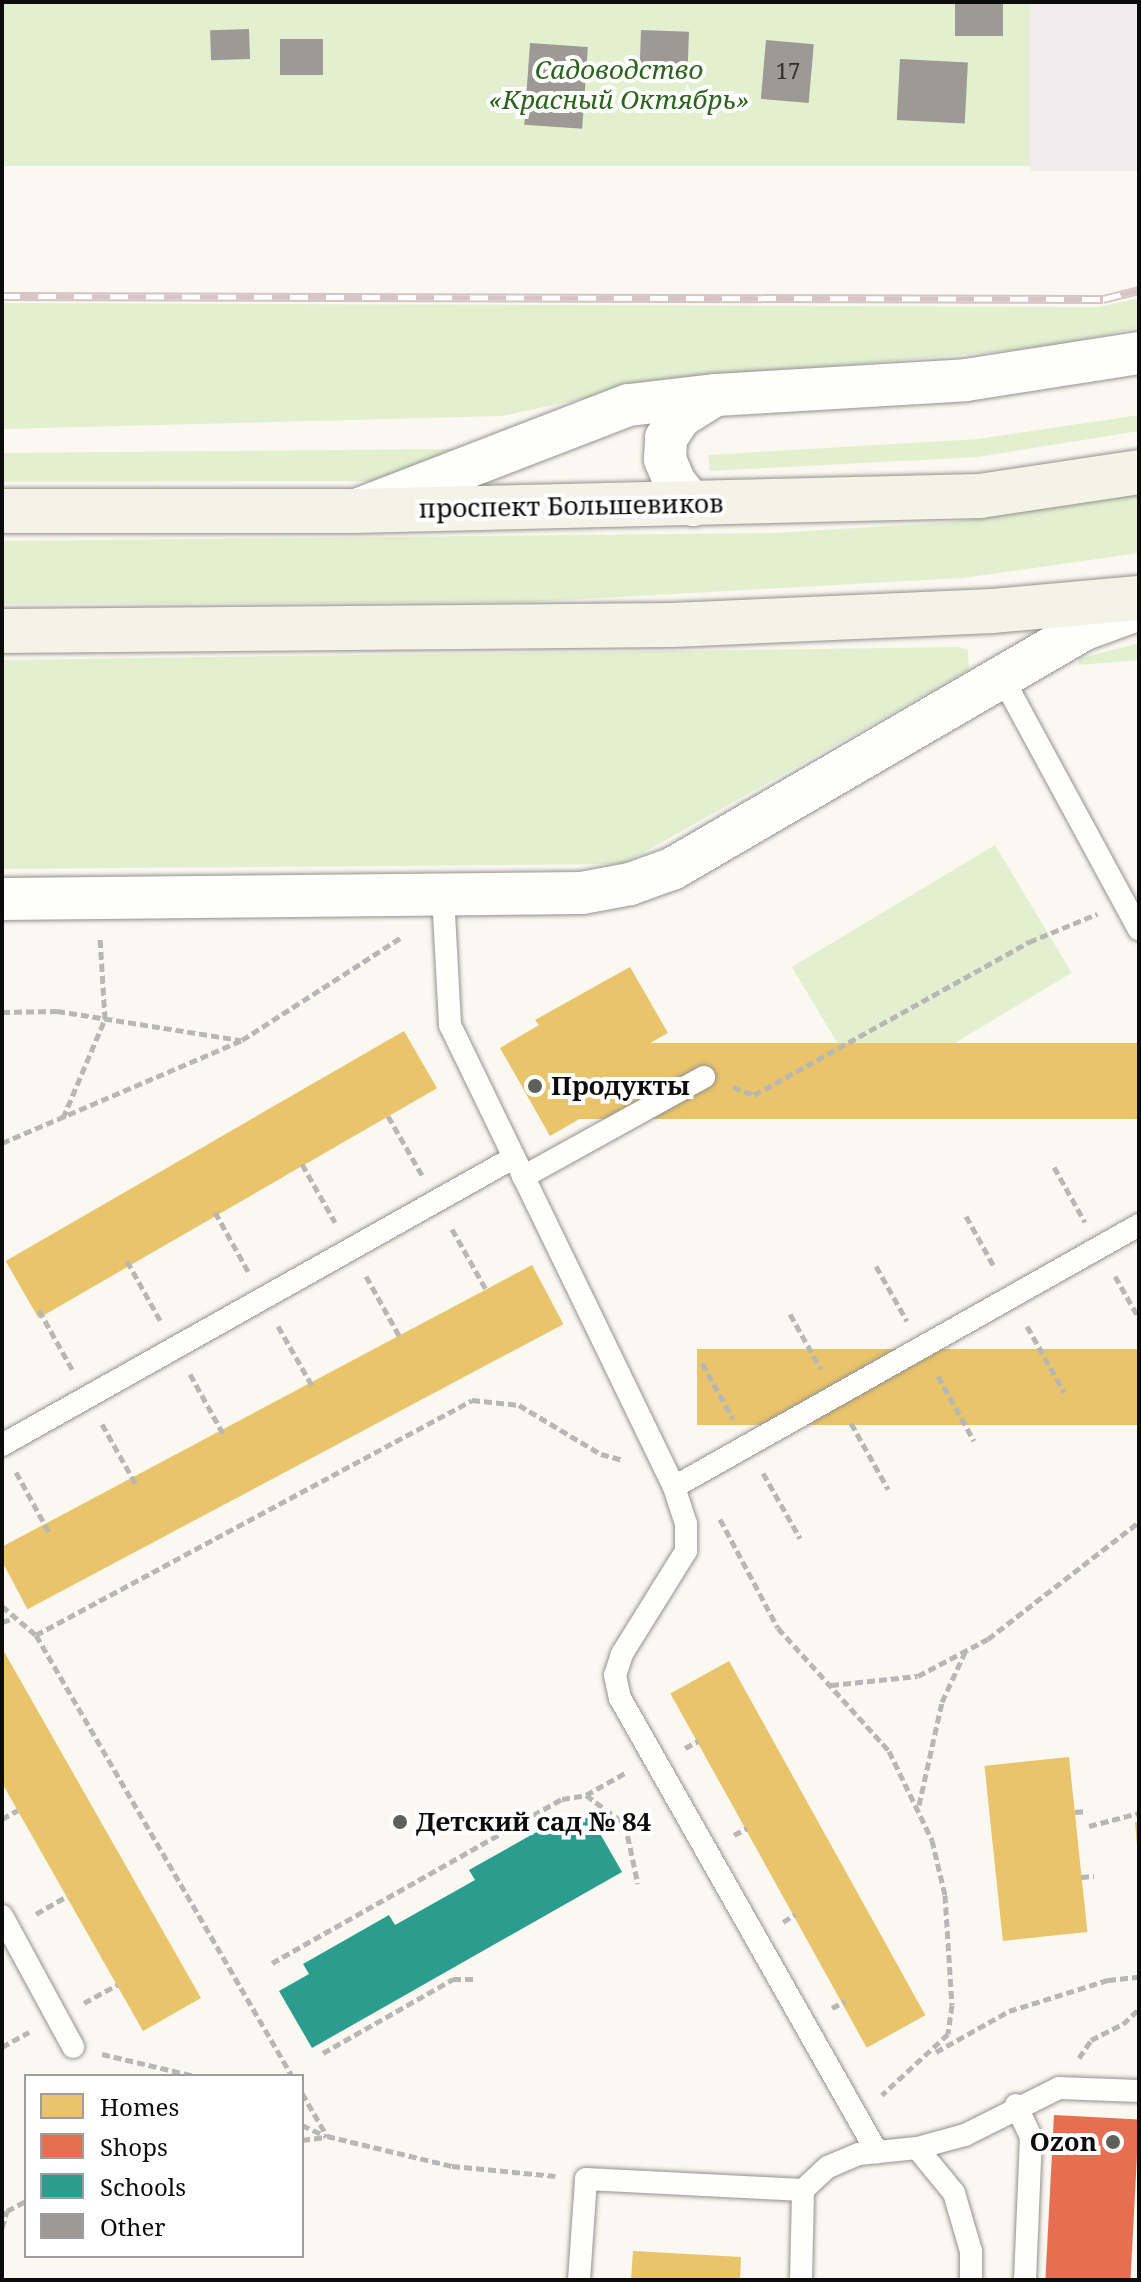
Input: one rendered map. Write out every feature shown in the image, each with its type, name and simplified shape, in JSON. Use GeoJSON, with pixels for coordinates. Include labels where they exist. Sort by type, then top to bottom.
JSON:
{"type":"FeatureCollection","features":[{"type":"Feature","properties":{"kind":"main road","name":"проспект Большевиков"},"geometry":{"type":"LineString","coordinates":[[2,511],[354,511],[980,496],[1139,472]]}},
{"type":"Feature","properties":{"kind":"main road"},"geometry":{"type":"LineString","coordinates":[[2,631],[686,624],[993,611],[1139,598]]}},
{"type":"Feature","properties":{"kind":"street"},"geometry":{"type":"LineString","coordinates":[[354,511],[629,405],[716,395],[966,380],[1139,353]]}},
{"type":"Feature","properties":{"kind":"street"},"geometry":{"type":"LineString","coordinates":[[693,505],[675,483],[665,459],[666,438],[680,417],[716,395]]}},
{"type":"Feature","properties":{"kind":"street"},"geometry":{"type":"LineString","coordinates":[[2,899],[582,893],[630,884],[672,869],[1003,679],[1082,630],[1139,609]]}},
{"type":"Feature","properties":{"kind":"lane"},"geometry":{"type":"LineString","coordinates":[[1003,679],[1139,930]]}},
{"type":"Feature","properties":{"kind":"lane"},"geometry":{"type":"LineString","coordinates":[[443,895],[450,1025],[674,1487],[686,1523],[686,1551],[622,1654],[615,1675],[620,1698],[877,2152]]}},
{"type":"Feature","properties":{"kind":"lane"},"geometry":{"type":"LineString","coordinates":[[5,1452],[518,1167],[704,1077]]}},
{"type":"Feature","properties":{"kind":"lane"},"geometry":{"type":"LineString","coordinates":[[674,1487],[1139,1225]]}},
{"type":"Feature","properties":{"kind":"lane"},"geometry":{"type":"LineString","coordinates":[[2,1916],[73,2047]]}},
{"type":"Feature","properties":{"kind":"lane"},"geometry":{"type":"LineString","coordinates":[[579,2280],[586,2179],[803,2190],[828,2167],[877,2152],[917,2148],[965,2135],[1016,2105],[1059,2088],[1139,2091]]}},
{"type":"Feature","properties":{"kind":"lane"},"geometry":{"type":"LineString","coordinates":[[1016,2105],[1031,2137],[1025,2280]]}},
{"type":"Feature","properties":{"kind":"lane"},"geometry":{"type":"LineString","coordinates":[[917,2148],[954,2193],[971,2251],[971,2280]]}},
{"type":"Feature","properties":{"kind":"lane"},"geometry":{"type":"LineString","coordinates":[[801,2280],[803,2190]]}},
{"type":"Feature","properties":{"kind":"path"},"geometry":{"type":"LineString","coordinates":[[704,1077],[754,1095],[1029,942],[1124,903]]}},
{"type":"Feature","properties":{"kind":"path"},"geometry":{"type":"LineString","coordinates":[[2,1143],[242,1040],[414,928]]}},
{"type":"Feature","properties":{"kind":"path"},"geometry":{"type":"LineString","coordinates":[[63,1118],[105,1019],[99,929]]}},
{"type":"Feature","properties":{"kind":"path"},"geometry":{"type":"LineString","coordinates":[[2,1012],[57,1011],[242,1040]]}},
{"type":"Feature","properties":{"kind":"path"},"geometry":{"type":"LineString","coordinates":[[966,1216],[1064,1392]]}},
{"type":"Feature","properties":{"kind":"path"},"geometry":{"type":"LineString","coordinates":[[36,1635],[472,1400],[519,1405],[601,1454],[628,1462],[661,1461]]}},
{"type":"Feature","properties":{"kind":"path"},"geometry":{"type":"LineString","coordinates":[[5,1452],[50,1534]]}},
{"type":"Feature","properties":{"kind":"path"},"geometry":{"type":"LineString","coordinates":[[674,1487],[720,1519],[778,1628],[889,1751],[919,1805],[945,1895],[952,2005],[948,2034],[931,2055]]}},
{"type":"Feature","properties":{"kind":"path"},"geometry":{"type":"LineString","coordinates":[[831,1685],[918,1676],[965,1651],[1039,1603],[1139,1522]]}},
{"type":"Feature","properties":{"kind":"path"},"geometry":{"type":"LineString","coordinates":[[2,1606],[12,1619],[36,1635],[291,2074]]}},
{"type":"Feature","properties":{"kind":"path"},"geometry":{"type":"LineString","coordinates":[[2,1622],[12,1619]]}},
{"type":"Feature","properties":{"kind":"path"},"geometry":{"type":"LineString","coordinates":[[919,1805],[942,1702],[965,1651]]}},
{"type":"Feature","properties":{"kind":"path"},"geometry":{"type":"LineString","coordinates":[[272,1963],[562,1799],[586,1795],[653,1757]]}},
{"type":"Feature","properties":{"kind":"path"},"geometry":{"type":"LineString","coordinates":[[586,1795],[625,1824],[638,1884]]}},
{"type":"Feature","properties":{"kind":"path"},"geometry":{"type":"LineString","coordinates":[[2,1819],[18,1810]]}},
{"type":"Feature","properties":{"kind":"path"},"geometry":{"type":"LineString","coordinates":[[1075,1812],[1087,1811]]}},
{"type":"Feature","properties":{"kind":"path"},"geometry":{"type":"LineString","coordinates":[[1089,1826],[1139,1813]]}},
{"type":"Feature","properties":{"kind":"path"},"geometry":{"type":"LineString","coordinates":[[1081,1877],[1094,1876]]}},
{"type":"Feature","properties":{"kind":"path"},"geometry":{"type":"LineString","coordinates":[[857,2116],[931,2055],[1009,2011],[1108,1980],[1139,1977]]}},
{"type":"Feature","properties":{"kind":"path"},"geometry":{"type":"LineString","coordinates":[[323,2053],[453,1979],[477,1979]]}},
{"type":"Feature","properties":{"kind":"path"},"geometry":{"type":"LineString","coordinates":[[1059,2088],[1091,2040],[1139,2009]]}},
{"type":"Feature","properties":{"kind":"path"},"geometry":{"type":"LineString","coordinates":[[73,2047],[187,2074]]}},
{"type":"Feature","properties":{"kind":"path"},"geometry":{"type":"LineString","coordinates":[[304,2096],[327,2136]]}},
{"type":"Feature","properties":{"kind":"path"},"geometry":{"type":"LineString","coordinates":[[304,2126],[327,2136],[452,2166],[586,2179]]}},
{"type":"Feature","properties":{"kind":"path"},"geometry":{"type":"LineString","coordinates":[[304,2140],[327,2136]]}},
{"type":"Feature","properties":{"kind":"path"},"geometry":{"type":"LineString","coordinates":[[2,2228],[5,2212],[24,2202]]}},
{"type":"Feature","properties":{"kind":"shaded area"},"geometry":{"type":"Polygon","coordinates":[[[1030,2],[1139,2],[1139,171],[1030,171],[1030,2]]]}},
{"type":"Feature","properties":{"kind":"green space","name":"Садоводство «Красный Октябрь»"},"geometry":{"type":"Polygon","coordinates":[[[2,2],[1030,2],[1030,166],[2,166],[2,2]]]}},
{"type":"Feature","properties":{"kind":"green space"},"geometry":{"type":"Polygon","coordinates":[[[1139,298],[1139,327],[1059,346],[665,381],[502,416],[2,429],[2,303],[1099,307],[1139,298]]]}},
{"type":"Feature","properties":{"kind":"green space"},"geometry":{"type":"Polygon","coordinates":[[[1139,415],[1139,431],[978,457],[710,471],[708,455],[978,439],[1139,415]]]}},
{"type":"Feature","properties":{"kind":"green space"},"geometry":{"type":"Polygon","coordinates":[[[457,449],[383,481],[2,482],[2,453],[457,449]]]}},
{"type":"Feature","properties":{"kind":"green space"},"geometry":{"type":"Polygon","coordinates":[[[1139,494],[1139,553],[963,578],[527,602],[2,604],[2,541],[774,533],[954,522],[1139,494]]]}},
{"type":"Feature","properties":{"kind":"green space"},"geometry":{"type":"Polygon","coordinates":[[[1139,643],[1139,660],[1079,665],[1078,659],[1139,643]]]}},
{"type":"Feature","properties":{"kind":"green space"},"geometry":{"type":"Polygon","coordinates":[[[958,647],[968,650],[969,670],[623,864],[2,869],[2,660],[958,647]]]}},
{"type":"Feature","properties":{"kind":"green space"},"geometry":{"type":"Polygon","coordinates":[[[995,845],[1072,973],[869,1095],[792,967],[995,845]]]}},
{"type":"Feature","properties":{"kind":"building: Homes"},"geometry":{"type":"Polygon","coordinates":[[[630,967],[668,1033],[623,1058],[616,1045],[596,1056],[619,1096],[550,1136],[500,1048],[539,1025],[535,1020],[630,967]]]}},
{"type":"Feature","properties":{"kind":"building: Homes"},"geometry":{"type":"Polygon","coordinates":[[[404,1031],[437,1088],[39,1318],[6,1261],[404,1031]]]}},
{"type":"Feature","properties":{"kind":"building: Homes"},"geometry":{"type":"Polygon","coordinates":[[[550,1043],[1139,1043],[1139,1119],[550,1119],[550,1043]]]}},
{"type":"Feature","properties":{"kind":"building: Homes"},"geometry":{"type":"Polygon","coordinates":[[[532,1265],[563,1324],[28,1609],[2,1561],[2,1547],[532,1265]]]}},
{"type":"Feature","properties":{"kind":"building: Homes"},"geometry":{"type":"Polygon","coordinates":[[[697,1349],[1139,1349],[1139,1425],[697,1425],[697,1349]]]}},
{"type":"Feature","properties":{"kind":"building: Homes"},"geometry":{"type":"Polygon","coordinates":[[[2,1648],[201,1998],[143,2031],[2,1783],[2,1648]]]}},
{"type":"Feature","properties":{"kind":"building: Homes"},"geometry":{"type":"Polygon","coordinates":[[[729,1661],[925,2015],[867,2048],[670,1693],[729,1661]]]}},
{"type":"Feature","properties":{"kind":"building: Homes"},"geometry":{"type":"Polygon","coordinates":[[[1069,1757],[1087,1932],[1003,1941],[984,1766],[1069,1757]]]}},
{"type":"Feature","properties":{"kind":"building: Homes"},"geometry":{"type":"Polygon","coordinates":[[[1135,1822],[1139,1822],[1139,1845],[1137,1845],[1135,1822]]]}},
{"type":"Feature","properties":{"kind":"building: Homes"},"geometry":{"type":"Polygon","coordinates":[[[633,2251],[741,2257],[740,2280],[631,2280],[633,2251]]]}},
{"type":"Feature","properties":{"kind":"building: Shops"},"geometry":{"type":"Polygon","coordinates":[[[1054,2115],[1139,2119],[1130,2280],[1045,2280],[1054,2115]]]}},
{"type":"Feature","properties":{"kind":"building: Schools"},"geometry":{"type":"Polygon","coordinates":[[[590,1816],[622,1872],[312,2048],[279,1991],[309,1974],[303,1964],[389,1915],[395,1925],[475,1880],[469,1870],[549,1825],[555,1835],[590,1816]]]}},
{"type":"Feature","properties":{"kind":"building: Other"},"geometry":{"type":"Polygon","coordinates":[[[955,2],[1003,2],[1003,36],[955,36],[955,2]]]}},
{"type":"Feature","properties":{"kind":"building: Other"},"geometry":{"type":"Polygon","coordinates":[[[249,29],[250,59],[211,60],[210,30],[249,29]]]}},
{"type":"Feature","properties":{"kind":"building: Other"},"geometry":{"type":"Polygon","coordinates":[[[641,30],[689,32],[688,71],[640,69],[641,30]]]}},
{"type":"Feature","properties":{"kind":"building: Other"},"geometry":{"type":"Polygon","coordinates":[[[280,39],[323,39],[323,75],[280,75],[280,39]]]}},
{"type":"Feature","properties":{"kind":"building: Other"},"geometry":{"type":"Polygon","coordinates":[[[766,40],[814,44],[809,103],[761,99],[766,40]]]}},
{"type":"Feature","properties":{"kind":"building: Other"},"geometry":{"type":"Polygon","coordinates":[[[530,43],[588,47],[582,129],[524,125],[530,43]]]}},
{"type":"Feature","properties":{"kind":"building: Other"},"geometry":{"type":"Polygon","coordinates":[[[900,59],[968,63],[965,123],[897,120],[900,59]]]}},
{"type":"Feature","properties":{"kind":"railway"},"geometry":{"type":"LineString","coordinates":[[2,296],[1103,299],[1139,290]]}},
{"type":"Feature","properties":{"kind":"place","name":"Продукты"},"geometry":{"type":"Point","coordinates":[535,1086]}},
{"type":"Feature","properties":{"kind":"place","name":"Детский сад № 84"},"geometry":{"type":"Point","coordinates":[400,1822]}},
{"type":"Feature","properties":{"kind":"place","name":"Ozon"},"geometry":{"type":"Point","coordinates":[1113,2142]}}]}
